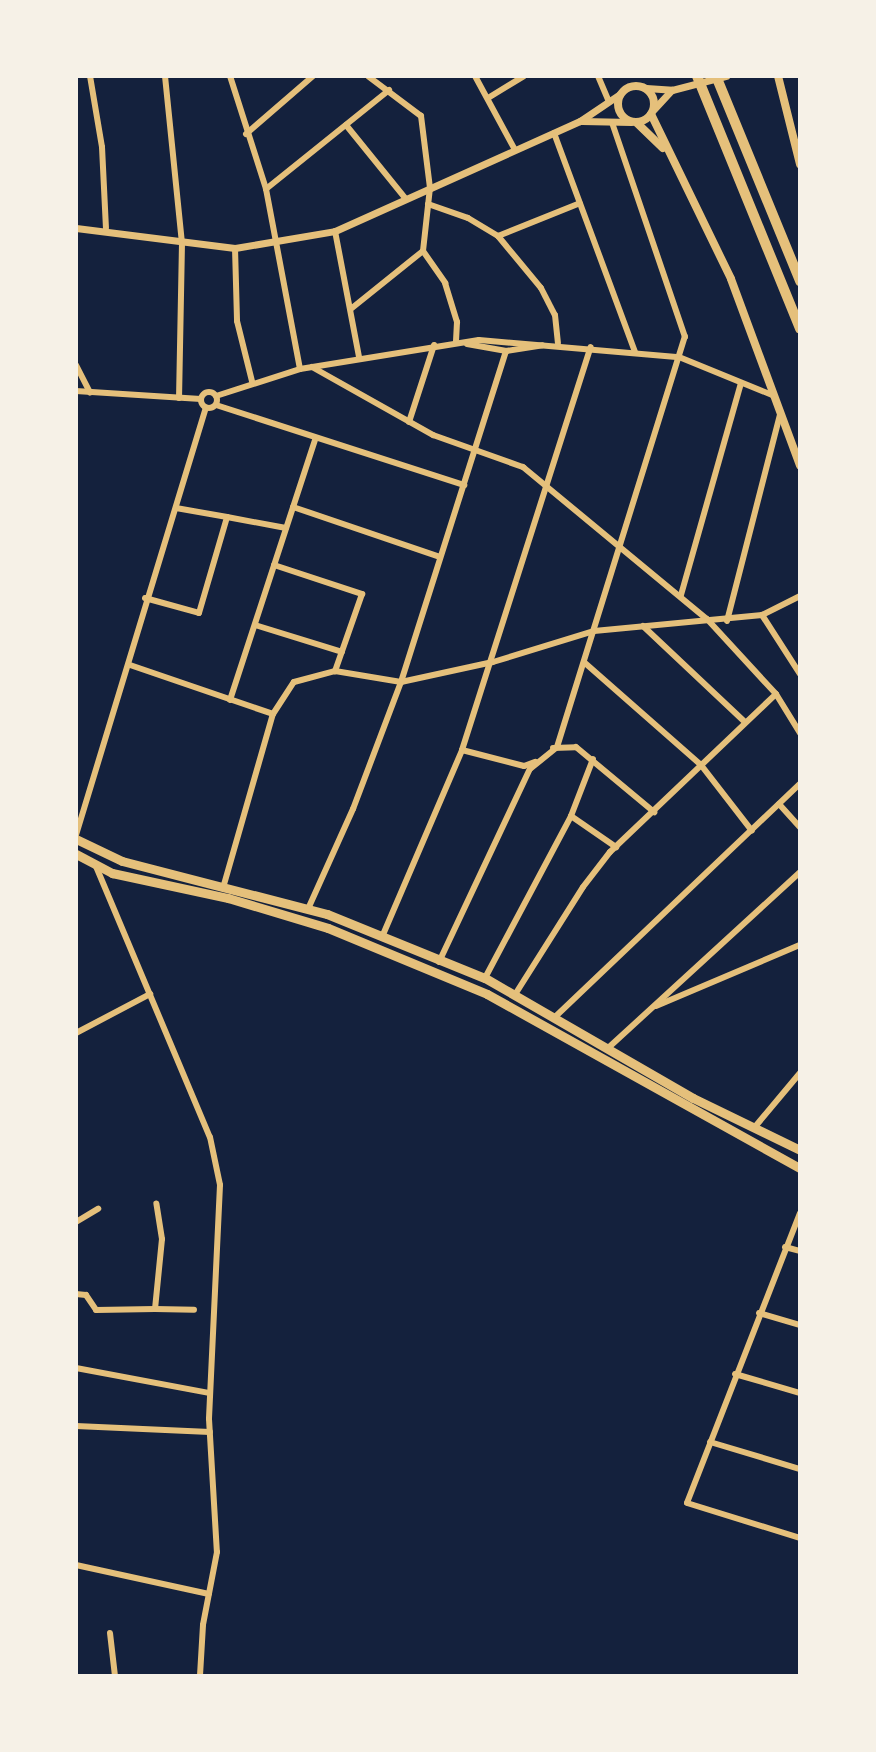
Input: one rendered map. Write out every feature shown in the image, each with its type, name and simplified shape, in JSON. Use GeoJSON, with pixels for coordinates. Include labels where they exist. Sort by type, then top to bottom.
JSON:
{"type":"FeatureCollection","features":[{"type":"Feature","properties":{"kind":"highway"},"geometry":{"type":"LineString","coordinates":[[697,76],[800,329]]}},
{"type":"Feature","properties":{"kind":"highway"},"geometry":{"type":"LineString","coordinates":[[716,76],[800,281]]}},
{"type":"Feature","properties":{"kind":"main road"},"geometry":{"type":"LineString","coordinates":[[626,76],[619,111],[653,133],[676,165]]}},
{"type":"Feature","properties":{"kind":"main road"},"geometry":{"type":"LineString","coordinates":[[778,76],[800,164]]}},
{"type":"Feature","properties":{"kind":"main road"},"geometry":{"type":"LineString","coordinates":[[622,92],[646,88],[652,112],[731,279],[800,466]]}},
{"type":"Feature","properties":{"kind":"main road"},"geometry":{"type":"LineString","coordinates":[[634,122],[652,112]]}},
{"type":"Feature","properties":{"kind":"main road"},"geometry":{"type":"LineString","coordinates":[[76,837],[122,861],[308,909],[485,978],[516,993],[607,1049],[754,1128],[798,1146]]}},
{"type":"Feature","properties":{"kind":"main road"},"geometry":{"type":"LineString","coordinates":[[76,854],[112,873],[228,898],[328,928],[487,994],[800,1168]]}},
{"type":"Feature","properties":{"kind":"street"},"geometry":{"type":"LineString","coordinates":[[90,76],[102,147],[106,228]]}},
{"type":"Feature","properties":{"kind":"street"},"geometry":{"type":"LineString","coordinates":[[165,76],[182,243],[179,398]]}},
{"type":"Feature","properties":{"kind":"street"},"geometry":{"type":"LineString","coordinates":[[230,76],[266,189],[300,369]]}},
{"type":"Feature","properties":{"kind":"street"},"geometry":{"type":"LineString","coordinates":[[246,134],[313,76]]}},
{"type":"Feature","properties":{"kind":"street"},"geometry":{"type":"LineString","coordinates":[[368,76],[421,116],[430,188],[423,251],[445,283],[457,322],[456,342]]}},
{"type":"Feature","properties":{"kind":"street"},"geometry":{"type":"LineString","coordinates":[[475,76],[515,150]]}},
{"type":"Feature","properties":{"kind":"street"},"geometry":{"type":"LineString","coordinates":[[488,98],[524,76]]}},
{"type":"Feature","properties":{"kind":"street"},"geometry":{"type":"LineString","coordinates":[[598,76],[609,102]]}},
{"type":"Feature","properties":{"kind":"street"},"geometry":{"type":"LineString","coordinates":[[646,88],[672,90],[726,76]]}},
{"type":"Feature","properties":{"kind":"street"},"geometry":{"type":"LineString","coordinates":[[266,189],[389,90]]}},
{"type":"Feature","properties":{"kind":"street"},"geometry":{"type":"LineString","coordinates":[[652,112],[672,90]]}},
{"type":"Feature","properties":{"kind":"street"},"geometry":{"type":"LineString","coordinates":[[76,228],[106,228],[182,243],[235,248],[335,231],[580,121],[622,92]]}},
{"type":"Feature","properties":{"kind":"street"},"geometry":{"type":"LineString","coordinates":[[580,121],[634,122]]}},
{"type":"Feature","properties":{"kind":"street"},"geometry":{"type":"LineString","coordinates":[[439,962],[530,769],[557,747],[679,357],[684,327],[612,122]]}},
{"type":"Feature","properties":{"kind":"street"},"geometry":{"type":"LineString","coordinates":[[346,125],[406,199]]}},
{"type":"Feature","properties":{"kind":"street"},"geometry":{"type":"LineString","coordinates":[[554,133],[635,352]]}},
{"type":"Feature","properties":{"kind":"street"},"geometry":{"type":"LineString","coordinates":[[498,236],[580,203]]}},
{"type":"Feature","properties":{"kind":"street"},"geometry":{"type":"LineString","coordinates":[[428,204],[468,218],[498,236],[541,288],[555,315],[558,343]]}},
{"type":"Feature","properties":{"kind":"street"},"geometry":{"type":"LineString","coordinates":[[335,231],[359,357]]}},
{"type":"Feature","properties":{"kind":"street"},"geometry":{"type":"LineString","coordinates":[[235,248],[237,321],[252,381]]}},
{"type":"Feature","properties":{"kind":"street"},"geometry":{"type":"LineString","coordinates":[[352,308],[423,251]]}},
{"type":"Feature","properties":{"kind":"street"},"geometry":{"type":"LineString","coordinates":[[216,396],[252,381],[300,369],[456,342],[558,343],[679,357],[772,395]]}},
{"type":"Feature","properties":{"kind":"street"},"geometry":{"type":"LineString","coordinates":[[456,342],[506,351],[558,343]]}},
{"type":"Feature","properties":{"kind":"street"},"geometry":{"type":"LineString","coordinates":[[409,422],[434,345]]}},
{"type":"Feature","properties":{"kind":"street"},"geometry":{"type":"LineString","coordinates":[[382,937],[462,750],[493,662],[591,347]]}},
{"type":"Feature","properties":{"kind":"street"},"geometry":{"type":"LineString","coordinates":[[308,909],[353,809],[401,682],[506,351]]}},
{"type":"Feature","properties":{"kind":"street"},"geometry":{"type":"LineString","coordinates":[[76,365],[90,393]]}},
{"type":"Feature","properties":{"kind":"street"},"geometry":{"type":"LineString","coordinates":[[312,367],[409,422],[523,467],[619,542],[707,619],[776,694],[797,720],[800,733]]}},
{"type":"Feature","properties":{"kind":"street"},"geometry":{"type":"LineString","coordinates":[[681,595],[741,383]]}},
{"type":"Feature","properties":{"kind":"street"},"geometry":{"type":"LineString","coordinates":[[76,391],[201,399],[209,392],[216,396]]}},
{"type":"Feature","properties":{"kind":"street"},"geometry":{"type":"LineString","coordinates":[[216,396],[216,405]]}},
{"type":"Feature","properties":{"kind":"street"},"geometry":{"type":"LineString","coordinates":[[76,837],[130,665],[145,598],[206,408],[201,399]]}},
{"type":"Feature","properties":{"kind":"street"},"geometry":{"type":"LineString","coordinates":[[206,408],[216,405],[315,440],[464,485]]}},
{"type":"Feature","properties":{"kind":"street"},"geometry":{"type":"LineString","coordinates":[[727,621],[781,413]]}},
{"type":"Feature","properties":{"kind":"street"},"geometry":{"type":"LineString","coordinates":[[230,700],[315,440]]}},
{"type":"Feature","properties":{"kind":"street"},"geometry":{"type":"LineString","coordinates":[[293,507],[440,557]]}},
{"type":"Feature","properties":{"kind":"street"},"geometry":{"type":"LineString","coordinates":[[176,508],[286,528]]}},
{"type":"Feature","properties":{"kind":"street"},"geometry":{"type":"LineString","coordinates":[[145,598],[199,613],[227,517]]}},
{"type":"Feature","properties":{"kind":"street"},"geometry":{"type":"LineString","coordinates":[[274,565],[362,594],[335,671]]}},
{"type":"Feature","properties":{"kind":"street"},"geometry":{"type":"LineString","coordinates":[[228,898],[222,885],[273,714],[294,682],[335,671],[401,682],[493,662],[594,631],[707,619],[727,621],[762,615],[800,596]]}},
{"type":"Feature","properties":{"kind":"street"},"geometry":{"type":"LineString","coordinates":[[762,615],[800,674]]}},
{"type":"Feature","properties":{"kind":"street"},"geometry":{"type":"LineString","coordinates":[[255,625],[342,652]]}},
{"type":"Feature","properties":{"kind":"street"},"geometry":{"type":"LineString","coordinates":[[643,626],[745,722]]}},
{"type":"Feature","properties":{"kind":"street"},"geometry":{"type":"LineString","coordinates":[[585,663],[701,765],[752,831]]}},
{"type":"Feature","properties":{"kind":"street"},"geometry":{"type":"LineString","coordinates":[[130,665],[273,714]]}},
{"type":"Feature","properties":{"kind":"street"},"geometry":{"type":"LineString","coordinates":[[516,993],[583,887],[616,847],[776,694]]}},
{"type":"Feature","properties":{"kind":"street"},"geometry":{"type":"LineString","coordinates":[[462,750],[524,766],[557,747],[576,747],[654,812]]}},
{"type":"Feature","properties":{"kind":"street"},"geometry":{"type":"LineString","coordinates":[[485,978],[571,816],[593,759]]}},
{"type":"Feature","properties":{"kind":"street"},"geometry":{"type":"LineString","coordinates":[[555,1017],[800,784]]}},
{"type":"Feature","properties":{"kind":"street"},"geometry":{"type":"LineString","coordinates":[[779,804],[800,827]]}},
{"type":"Feature","properties":{"kind":"street"},"geometry":{"type":"LineString","coordinates":[[571,816],[616,847]]}},
{"type":"Feature","properties":{"kind":"street"},"geometry":{"type":"LineString","coordinates":[[95,864],[210,1137],[220,1185],[209,1393],[217,1552],[200,1676]]}},
{"type":"Feature","properties":{"kind":"street"},"geometry":{"type":"LineString","coordinates":[[607,1049],[800,872]]}},
{"type":"Feature","properties":{"kind":"street"},"geometry":{"type":"LineString","coordinates":[[652,1008],[800,945]]}},
{"type":"Feature","properties":{"kind":"street"},"geometry":{"type":"LineString","coordinates":[[76,1033],[150,994]]}},
{"type":"Feature","properties":{"kind":"street"},"geometry":{"type":"LineString","coordinates":[[754,1128],[800,1073]]}},
{"type":"Feature","properties":{"kind":"street"},"geometry":{"type":"LineString","coordinates":[[155,1309],[162,1239],[156,1203]]}},
{"type":"Feature","properties":{"kind":"street"},"geometry":{"type":"LineString","coordinates":[[76,1222],[98,1209]]}},
{"type":"Feature","properties":{"kind":"street"},"geometry":{"type":"LineString","coordinates":[[800,1213],[687,1503],[800,1538]]}},
{"type":"Feature","properties":{"kind":"street"},"geometry":{"type":"LineString","coordinates":[[785,1247],[800,1251]]}},
{"type":"Feature","properties":{"kind":"street"},"geometry":{"type":"LineString","coordinates":[[76,1294],[86,1295],[96,1310],[194,1310]]}},
{"type":"Feature","properties":{"kind":"street"},"geometry":{"type":"LineString","coordinates":[[759,1313],[800,1325]]}},
{"type":"Feature","properties":{"kind":"street"},"geometry":{"type":"LineString","coordinates":[[76,1368],[209,1393]]}},
{"type":"Feature","properties":{"kind":"street"},"geometry":{"type":"LineString","coordinates":[[735,1374],[800,1393]]}},
{"type":"Feature","properties":{"kind":"street"},"geometry":{"type":"LineString","coordinates":[[76,1426],[210,1432]]}},
{"type":"Feature","properties":{"kind":"street"},"geometry":{"type":"LineString","coordinates":[[710,1442],[800,1469]]}},
{"type":"Feature","properties":{"kind":"street"},"geometry":{"type":"LineString","coordinates":[[76,1565],[209,1594]]}},
{"type":"Feature","properties":{"kind":"street"},"geometry":{"type":"LineString","coordinates":[[110,1633],[115,1676]]}}]}
